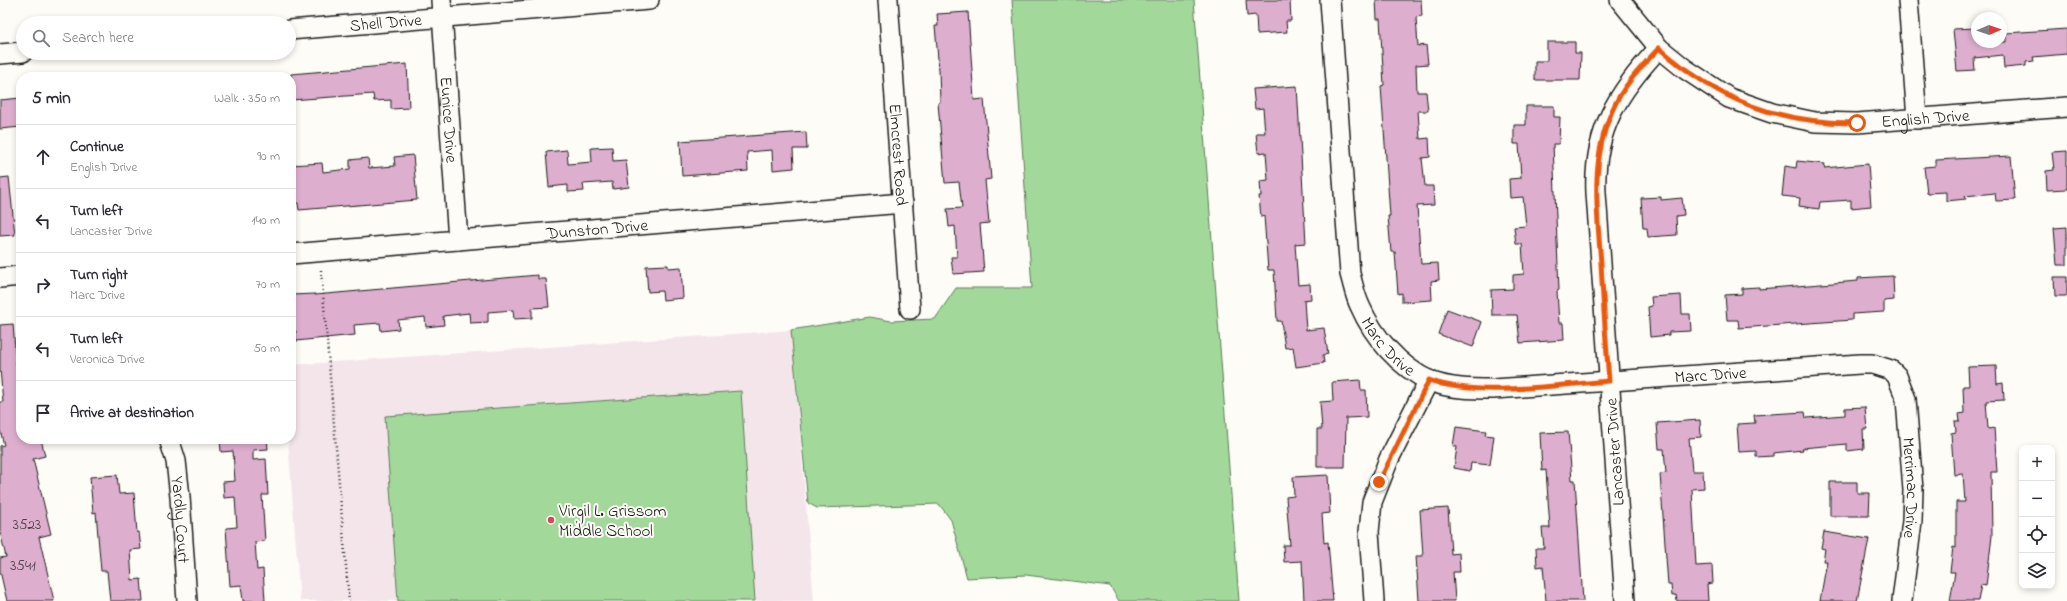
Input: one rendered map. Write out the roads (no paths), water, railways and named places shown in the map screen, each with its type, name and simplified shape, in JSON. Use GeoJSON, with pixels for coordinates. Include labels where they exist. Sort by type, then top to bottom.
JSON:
{"type":"FeatureCollection","features":[{"type":"Feature","properties":{"kind":"street","name":"Shell Drive"},"geometry":{"type":"LineString","coordinates":[[296,29],[442,9],[649,0]]}},
{"type":"Feature","properties":{"kind":"street","name":"Elmcrest Road"},"geometry":{"type":"LineString","coordinates":[[888,0],[910,309]]}},
{"type":"Feature","properties":{"kind":"street","name":"Marc Drive"},"geometry":{"type":"LineString","coordinates":[[1330,0],[1350,274],[1360,306],[1375,333],[1392,354],[1407,366],[1429,380],[1464,388],[1493,389],[1872,364],[1883,366],[1897,376]]}},
{"type":"Feature","properties":{"kind":"street"},"geometry":{"type":"LineString","coordinates":[[1620,0],[1659,48]]}},
{"type":"Feature","properties":{"kind":"street"},"geometry":{"type":"LineString","coordinates":[[1908,0],[1917,119]]}},
{"type":"Feature","properties":{"kind":"street","name":"Eunice Drive"},"geometry":{"type":"LineString","coordinates":[[442,9],[458,240]]}},
{"type":"Feature","properties":{"kind":"street","name":"English Drive"},"geometry":{"type":"LineString","coordinates":[[1659,48],[1709,86],[1729,98],[1757,109],[1802,120],[1833,123],[1917,119],[2067,107]]}},
{"type":"Feature","properties":{"kind":"street","name":"Lancaster Drive"},"geometry":{"type":"LineString","coordinates":[[1624,601],[1596,193],[1598,156],[1606,124],[1617,100],[1640,68],[1659,48]]}},
{"type":"Feature","properties":{"kind":"street"},"geometry":{"type":"LineString","coordinates":[[0,54],[16,53]]}},
{"type":"Feature","properties":{"kind":"street","name":"Dunston Drive"},"geometry":{"type":"LineString","coordinates":[[296,254],[903,203]]}},
{"type":"Feature","properties":{"kind":"street"},"geometry":{"type":"LineString","coordinates":[[0,278],[16,276]]}},
{"type":"Feature","properties":{"kind":"street","name":"Merrimac Drive"},"geometry":{"type":"LineString","coordinates":[[1897,376],[1906,399],[1913,490],[1910,551],[1902,601]]}},
{"type":"Feature","properties":{"kind":"street"},"geometry":{"type":"LineString","coordinates":[[1374,601],[1369,532],[1372,502],[1389,459],[1429,380]]}},
{"type":"Feature","properties":{"kind":"street","name":"Yardly Court"},"geometry":{"type":"LineString","coordinates":[[171,444],[176,461],[180,497],[187,601]]}},
{"type":"Feature","properties":{"kind":"place","name":"Virgil L. Grissom Middle School"},"geometry":{"type":"Point","coordinates":[551,520]}}]}
